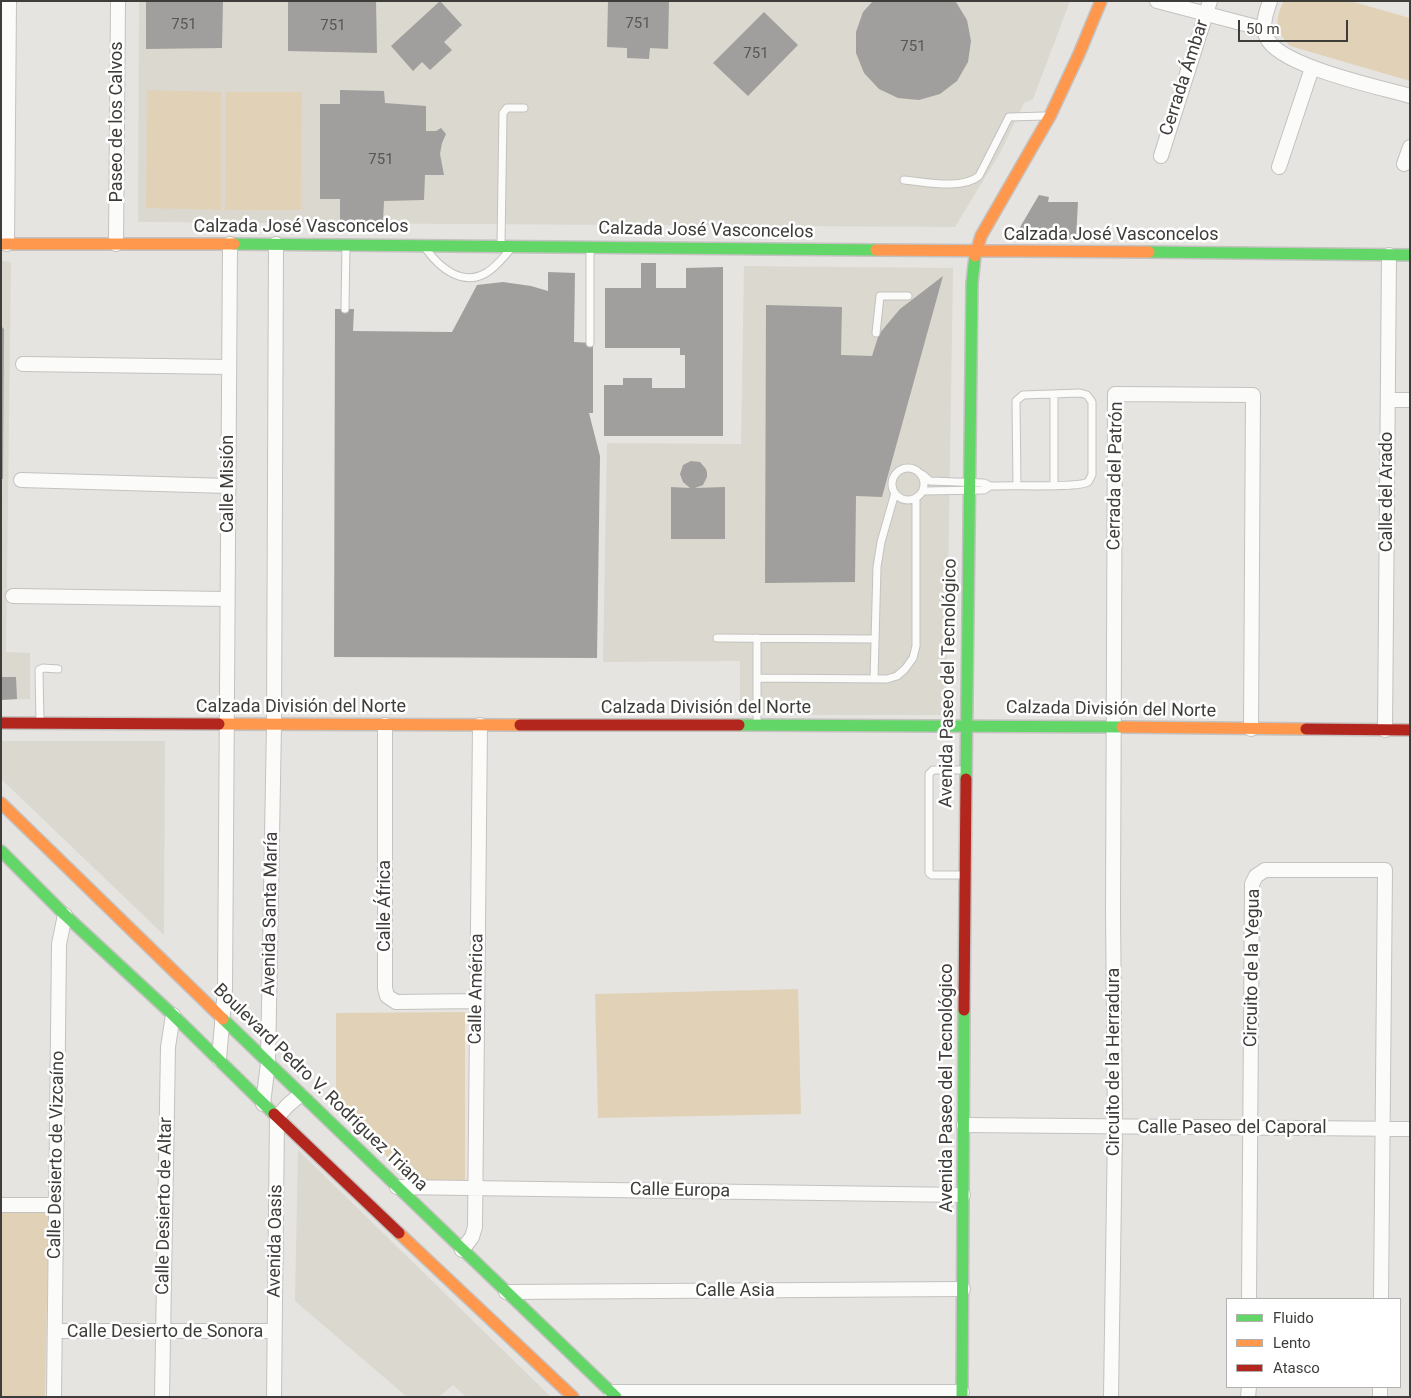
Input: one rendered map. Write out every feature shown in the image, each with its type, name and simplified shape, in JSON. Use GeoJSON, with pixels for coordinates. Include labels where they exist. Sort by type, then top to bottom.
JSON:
{"type":"FeatureCollection","features":[{"type":"Feature","properties":{"kind":"main road","name":"Avenida Paseo del Tecnológico"},"geometry":{"type":"LineString","coordinates":[[962,1394],[966,726],[972,283],[975,252],[988,221],[1023,166],[1050,116],[1101,1]]}},
{"type":"Feature","properties":{"kind":"main road","name":"Calzada José Vasconcelos"},"geometry":{"type":"LineString","coordinates":[[4,244],[276,244],[1410,255]]}},
{"type":"Feature","properties":{"kind":"main road","name":"Calzada División del Norte"},"geometry":{"type":"LineString","coordinates":[[1,723],[966,726],[1410,730]]}},
{"type":"Feature","properties":{"kind":"main road","name":"Boulevard Pedro V. Rodríguez Triana"},"geometry":{"type":"LineString","coordinates":[[1,803],[300,1095],[614,1394]]}},
{"type":"Feature","properties":{"kind":"main road"},"geometry":{"type":"LineString","coordinates":[[1,851],[65,915],[173,1015],[263,1104],[573,1397]]}},
{"type":"Feature","properties":{"kind":"main road"},"geometry":{"type":"LineString","coordinates":[[546,1371],[588,1394],[614,1394]]}},
{"type":"Feature","properties":{"kind":"street"},"geometry":{"type":"LineString","coordinates":[[4,244],[9,1]]}},
{"type":"Feature","properties":{"kind":"street","name":"Paseo de los Calvos"},"geometry":{"type":"LineString","coordinates":[[116,244],[118,1]]}},
{"type":"Feature","properties":{"kind":"street"},"geometry":{"type":"LineString","coordinates":[[1157,1],[1208,8],[1264,29]]}},
{"type":"Feature","properties":{"kind":"street"},"geometry":{"type":"LineString","coordinates":[[1270,1],[1264,29],[1267,39],[1274,49],[1312,68],[1410,96]]}},
{"type":"Feature","properties":{"kind":"street","name":"Cerrada Ámbar"},"geometry":{"type":"LineString","coordinates":[[1161,156],[1208,8]]}},
{"type":"Feature","properties":{"kind":"street"},"geometry":{"type":"LineString","coordinates":[[1279,167],[1312,68]]}},
{"type":"Feature","properties":{"kind":"street"},"geometry":{"type":"LineString","coordinates":[[1404,164],[1410,147]]}},
{"type":"Feature","properties":{"kind":"street","name":"Calle Misión"},"geometry":{"type":"LineString","coordinates":[[226,724],[230,244]]}},
{"type":"Feature","properties":{"kind":"street"},"geometry":{"type":"LineString","coordinates":[[274,724],[276,244]]}},
{"type":"Feature","properties":{"kind":"street","name":"Calle del Arado"},"geometry":{"type":"LineString","coordinates":[[1385,730],[1389,255]]}},
{"type":"Feature","properties":{"kind":"street"},"geometry":{"type":"LineString","coordinates":[[23,364],[229,367]]}},
{"type":"Feature","properties":{"kind":"street","name":"Cerrada del Patrón"},"geometry":{"type":"LineString","coordinates":[[1113,728],[1115,394],[1223,394],[1253,395],[1250,729]]}},
{"type":"Feature","properties":{"kind":"street"},"geometry":{"type":"LineString","coordinates":[[1388,400],[1410,400]]}},
{"type":"Feature","properties":{"kind":"street"},"geometry":{"type":"LineString","coordinates":[[21,480],[228,486]]}},
{"type":"Feature","properties":{"kind":"street"},"geometry":{"type":"LineString","coordinates":[[13,596],[227,599]]}},
{"type":"Feature","properties":{"kind":"street"},"geometry":{"type":"LineString","coordinates":[[218,1059],[225,989],[226,724]]}},
{"type":"Feature","properties":{"kind":"street","name":"Avenida Santa María"},"geometry":{"type":"LineString","coordinates":[[263,1104],[268,1063],[274,724]]}},
{"type":"Feature","properties":{"kind":"street","name":"Calle África"},"geometry":{"type":"LineString","coordinates":[[385,725],[385,988],[387,996],[396,1002],[477,1001]]}},
{"type":"Feature","properties":{"kind":"street","name":"Calle América"},"geometry":{"type":"LineString","coordinates":[[462,1250],[472,1238],[475,1227],[480,725]]}},
{"type":"Feature","properties":{"kind":"street","name":"Circuito de la Herradura"},"geometry":{"type":"LineString","coordinates":[[1110,1397],[1115,1127],[1113,728]]}},
{"type":"Feature","properties":{"kind":"street","name":"Circuito de la Yegua"},"geometry":{"type":"LineString","coordinates":[[1249,1298],[1252,884],[1256,876],[1265,870],[1385,870],[1382,1129]]}},
{"type":"Feature","properties":{"kind":"street","name":"Calle Desierto de Vizcaíno"},"geometry":{"type":"LineString","coordinates":[[54,1397],[59,944],[65,915]]}},
{"type":"Feature","properties":{"kind":"street","name":"Calle Desierto de Altar"},"geometry":{"type":"LineString","coordinates":[[162,1397],[168,1047],[173,1015]]}},
{"type":"Feature","properties":{"kind":"street"},"geometry":{"type":"LineString","coordinates":[[278,1118],[288,1105],[300,1095]]}},
{"type":"Feature","properties":{"kind":"street","name":"Avenida Oasis"},"geometry":{"type":"LineString","coordinates":[[274,1397],[278,1118]]}},
{"type":"Feature","properties":{"kind":"street","name":"Calle Paseo del Caporal"},"geometry":{"type":"LineString","coordinates":[[964,1126],[1410,1129]]}},
{"type":"Feature","properties":{"kind":"street"},"geometry":{"type":"LineString","coordinates":[[1380,1298],[1382,1129]]}},
{"type":"Feature","properties":{"kind":"street","name":"Calle Europa"},"geometry":{"type":"LineString","coordinates":[[397,1187],[963,1195]]}},
{"type":"Feature","properties":{"kind":"street"},"geometry":{"type":"LineString","coordinates":[[1,1205],[56,1205]]}},
{"type":"Feature","properties":{"kind":"street","name":"Calle Asia"},"geometry":{"type":"LineString","coordinates":[[506,1292],[963,1289]]}},
{"type":"Feature","properties":{"kind":"street","name":"Calle Desierto de Sonora"},"geometry":{"type":"LineString","coordinates":[[55,1332],[274,1332]]}},
{"type":"Feature","properties":{"kind":"street"},"geometry":{"type":"LineString","coordinates":[[614,1394],[962,1394]]}},
{"type":"Feature","properties":{"kind":"lane"},"geometry":{"type":"LineString","coordinates":[[424,246],[431,256],[450,273],[458,276],[479,276],[487,273],[502,259],[507,246],[503,113],[507,108],[524,108]]}},
{"type":"Feature","properties":{"kind":"lane"},"geometry":{"type":"LineString","coordinates":[[904,180],[960,184],[973,181],[979,176],[1009,116],[1050,116]]}},
{"type":"Feature","properties":{"kind":"lane"},"geometry":{"type":"LineString","coordinates":[[345,310],[346,245]]}},
{"type":"Feature","properties":{"kind":"lane"},"geometry":{"type":"LineString","coordinates":[[590,247],[590,342]]}},
{"type":"Feature","properties":{"kind":"lane"},"geometry":{"type":"LineString","coordinates":[[876,333],[880,296],[908,296]]}},
{"type":"Feature","properties":{"kind":"lane"},"geometry":{"type":"LineString","coordinates":[[923,491],[969,487],[984,483],[990,486],[1081,484],[1088,482],[1092,475],[1092,402],[1087,395],[1080,393],[1023,395],[1016,402],[1017,485]]}},
{"type":"Feature","properties":{"kind":"lane"},"geometry":{"type":"LineString","coordinates":[[1054,394],[1054,485]]}},
{"type":"Feature","properties":{"kind":"lane"},"geometry":{"type":"LineString","coordinates":[[920,473],[924,480],[923,491],[916,498],[908,500],[901,498],[892,486],[898,471],[906,468],[914,469],[920,473],[930,481],[969,487]]}},
{"type":"Feature","properties":{"kind":"lane"},"geometry":{"type":"LineString","coordinates":[[874,679],[877,567],[881,542],[896,493]]}},
{"type":"Feature","properties":{"kind":"lane"},"geometry":{"type":"LineString","coordinates":[[757,678],[887,679],[897,676],[906,669],[913,658],[916,646],[916,498]]}},
{"type":"Feature","properties":{"kind":"lane"},"geometry":{"type":"LineString","coordinates":[[717,638],[874,639]]}},
{"type":"Feature","properties":{"kind":"lane"},"geometry":{"type":"LineString","coordinates":[[757,638],[757,726]]}},
{"type":"Feature","properties":{"kind":"lane"},"geometry":{"type":"LineString","coordinates":[[40,724],[39,670],[43,668],[58,669]]}},
{"type":"Feature","properties":{"kind":"lane"},"geometry":{"type":"LineString","coordinates":[[965,875],[932,875],[929,873],[929,774],[933,770],[966,770]]}},
{"type":"Feature","properties":{"kind":"shaded area"},"geometry":{"type":"Polygon","coordinates":[[[139,1],[1070,1],[1033,99],[1024,103],[1000,153],[955,227],[138,222],[139,1]]]}},
{"type":"Feature","properties":{"kind":"shaded area"},"geometry":{"type":"Polygon","coordinates":[[[1284,1],[1350,1],[1410,18],[1410,81],[1290,46],[1281,35],[1278,25],[1279,14],[1284,1]]]}},
{"type":"Feature","properties":{"kind":"shaded area"},"geometry":{"type":"Polygon","coordinates":[[[147,90],[221,92],[221,210],[146,208],[147,90]]]}},
{"type":"Feature","properties":{"kind":"shaded area"},"geometry":{"type":"Polygon","coordinates":[[[226,92],[302,92],[301,210],[225,210],[226,92]]]}},
{"type":"Feature","properties":{"kind":"shaded area"},"geometry":{"type":"Polygon","coordinates":[[[1,261],[11,262],[6,652],[30,653],[30,699],[1,700],[1,261]]]}},
{"type":"Feature","properties":{"kind":"shaded area"},"geometry":{"type":"Polygon","coordinates":[[[744,266],[953,268],[946,715],[740,715],[740,661],[603,662],[607,443],[741,444],[744,266]]]}},
{"type":"Feature","properties":{"kind":"shaded area"},"geometry":{"type":"Polygon","coordinates":[[[1,741],[165,741],[164,935],[1,779],[1,741]]]}},
{"type":"Feature","properties":{"kind":"shaded area"},"geometry":{"type":"Polygon","coordinates":[[[798,989],[801,1114],[598,1118],[595,994],[798,989]]]}},
{"type":"Feature","properties":{"kind":"shaded area"},"geometry":{"type":"Polygon","coordinates":[[[465,1012],[465,1180],[411,1180],[336,1107],[336,1013],[465,1012]]]}},
{"type":"Feature","properties":{"kind":"shaded area"},"geometry":{"type":"Polygon","coordinates":[[[298,1150],[551,1397],[466,1397],[453,1385],[439,1397],[407,1397],[295,1301],[298,1150]]]}},
{"type":"Feature","properties":{"kind":"shaded area"},"geometry":{"type":"Polygon","coordinates":[[[1,1211],[49,1211],[45,1397],[1,1397],[1,1211]]]}},
{"type":"Feature","properties":{"kind":"building"},"geometry":{"type":"Polygon","coordinates":[[[146,1],[223,1],[222,48],[146,49],[146,1]]]}},
{"type":"Feature","properties":{"kind":"building"},"geometry":{"type":"Polygon","coordinates":[[[288,1],[376,1],[377,53],[288,51],[288,1]]]}},
{"type":"Feature","properties":{"kind":"building"},"geometry":{"type":"Polygon","coordinates":[[[440,1],[462,25],[444,42],[452,50],[430,70],[422,62],[413,71],[391,46],[440,1]]]}},
{"type":"Feature","properties":{"kind":"building"},"geometry":{"type":"Polygon","coordinates":[[[608,1],[669,1],[668,49],[650,48],[649,59],[627,58],[627,48],[607,47],[608,1]]]}},
{"type":"Feature","properties":{"kind":"building"},"geometry":{"type":"Polygon","coordinates":[[[873,1],[956,2],[967,20],[971,41],[968,62],[957,81],[940,94],[919,100],[898,98],[879,89],[864,73],[856,53],[856,32],[863,12],[873,1]]]}},
{"type":"Feature","properties":{"kind":"building"},"geometry":{"type":"Polygon","coordinates":[[[764,12],[798,45],[748,96],[713,63],[764,12]]]}},
{"type":"Feature","properties":{"kind":"building"},"geometry":{"type":"Polygon","coordinates":[[[340,90],[384,91],[385,103],[426,106],[426,131],[436,131],[441,128],[446,134],[440,154],[444,175],[425,175],[424,200],[384,201],[383,222],[340,221],[340,199],[320,199],[320,104],[340,104],[340,90]]]}},
{"type":"Feature","properties":{"kind":"building"},"geometry":{"type":"Polygon","coordinates":[[[1039,195],[1049,197],[1048,202],[1078,202],[1076,239],[1013,239],[1039,195]]]}},
{"type":"Feature","properties":{"kind":"building"},"geometry":{"type":"Polygon","coordinates":[[[641,263],[656,263],[656,288],[686,288],[686,268],[723,267],[723,436],[604,436],[604,385],[623,385],[623,378],[652,378],[652,388],[685,388],[685,355],[680,355],[680,348],[605,348],[605,288],[641,288],[641,263]]]}},
{"type":"Feature","properties":{"kind":"building"},"geometry":{"type":"Polygon","coordinates":[[[548,272],[575,273],[574,342],[593,343],[593,413],[589,413],[600,456],[597,658],[334,657],[335,309],[354,309],[353,331],[452,332],[477,285],[503,282],[531,286],[548,291],[548,272]]]}},
{"type":"Feature","properties":{"kind":"building"},"geometry":{"type":"Polygon","coordinates":[[[943,276],[882,497],[856,496],[855,582],[765,583],[766,305],[842,307],[841,355],[872,356],[879,334],[900,309],[943,276]]]}},
{"type":"Feature","properties":{"kind":"building"},"geometry":{"type":"Polygon","coordinates":[[[1,326],[4,329],[3,479],[1,479],[1,326]]]}},
{"type":"Feature","properties":{"kind":"building"},"geometry":{"type":"Polygon","coordinates":[[[691,461],[700,462],[707,473],[703,485],[695,488],[725,487],[725,539],[671,539],[671,487],[690,488],[683,482],[680,474],[683,465],[691,461]]]}},
{"type":"Feature","properties":{"kind":"building"},"geometry":{"type":"Polygon","coordinates":[[[1,677],[16,677],[17,699],[1,700],[1,677]]]}},
{"type":"Feature","properties":{"kind":"traffic: fast"},"geometry":{"type":"LineString","coordinates":[[234,244],[876,250]]}},
{"type":"Feature","properties":{"kind":"traffic: fast"},"geometry":{"type":"LineString","coordinates":[[1149,252],[1410,255]]}},
{"type":"Feature","properties":{"kind":"traffic: fast"},"geometry":{"type":"LineString","coordinates":[[966,779],[972,283],[975,256]]}},
{"type":"Feature","properties":{"kind":"traffic: fast"},"geometry":{"type":"LineString","coordinates":[[739,725],[1122,727]]}},
{"type":"Feature","properties":{"kind":"traffic: fast"},"geometry":{"type":"LineString","coordinates":[[1,851],[65,915],[173,1015],[274,1114]]}},
{"type":"Feature","properties":{"kind":"traffic: fast"},"geometry":{"type":"LineString","coordinates":[[962,1397],[964,1010]]}},
{"type":"Feature","properties":{"kind":"traffic: fast"},"geometry":{"type":"LineString","coordinates":[[223,1019],[616,1397]]}},
{"type":"Feature","properties":{"kind":"traffic: slow"},"geometry":{"type":"LineString","coordinates":[[975,256],[981,236],[1050,116],[1101,1]]}},
{"type":"Feature","properties":{"kind":"traffic: slow"},"geometry":{"type":"LineString","coordinates":[[1,244],[234,244]]}},
{"type":"Feature","properties":{"kind":"traffic: slow"},"geometry":{"type":"LineString","coordinates":[[876,250],[1149,252]]}},
{"type":"Feature","properties":{"kind":"traffic: slow"},"geometry":{"type":"LineString","coordinates":[[219,724],[520,725]]}},
{"type":"Feature","properties":{"kind":"traffic: slow"},"geometry":{"type":"LineString","coordinates":[[1122,727],[1306,729]]}},
{"type":"Feature","properties":{"kind":"traffic: slow"},"geometry":{"type":"LineString","coordinates":[[1,803],[223,1019]]}},
{"type":"Feature","properties":{"kind":"traffic: slow"},"geometry":{"type":"LineString","coordinates":[[399,1233],[573,1397]]}},
{"type":"Feature","properties":{"kind":"traffic: jam"},"geometry":{"type":"LineString","coordinates":[[1,723],[219,724]]}},
{"type":"Feature","properties":{"kind":"traffic: jam"},"geometry":{"type":"LineString","coordinates":[[520,725],[739,725]]}},
{"type":"Feature","properties":{"kind":"traffic: jam"},"geometry":{"type":"LineString","coordinates":[[1306,729],[1410,730]]}},
{"type":"Feature","properties":{"kind":"traffic: jam"},"geometry":{"type":"LineString","coordinates":[[964,1010],[966,779]]}},
{"type":"Feature","properties":{"kind":"traffic: jam"},"geometry":{"type":"LineString","coordinates":[[274,1114],[399,1233]]}}]}
